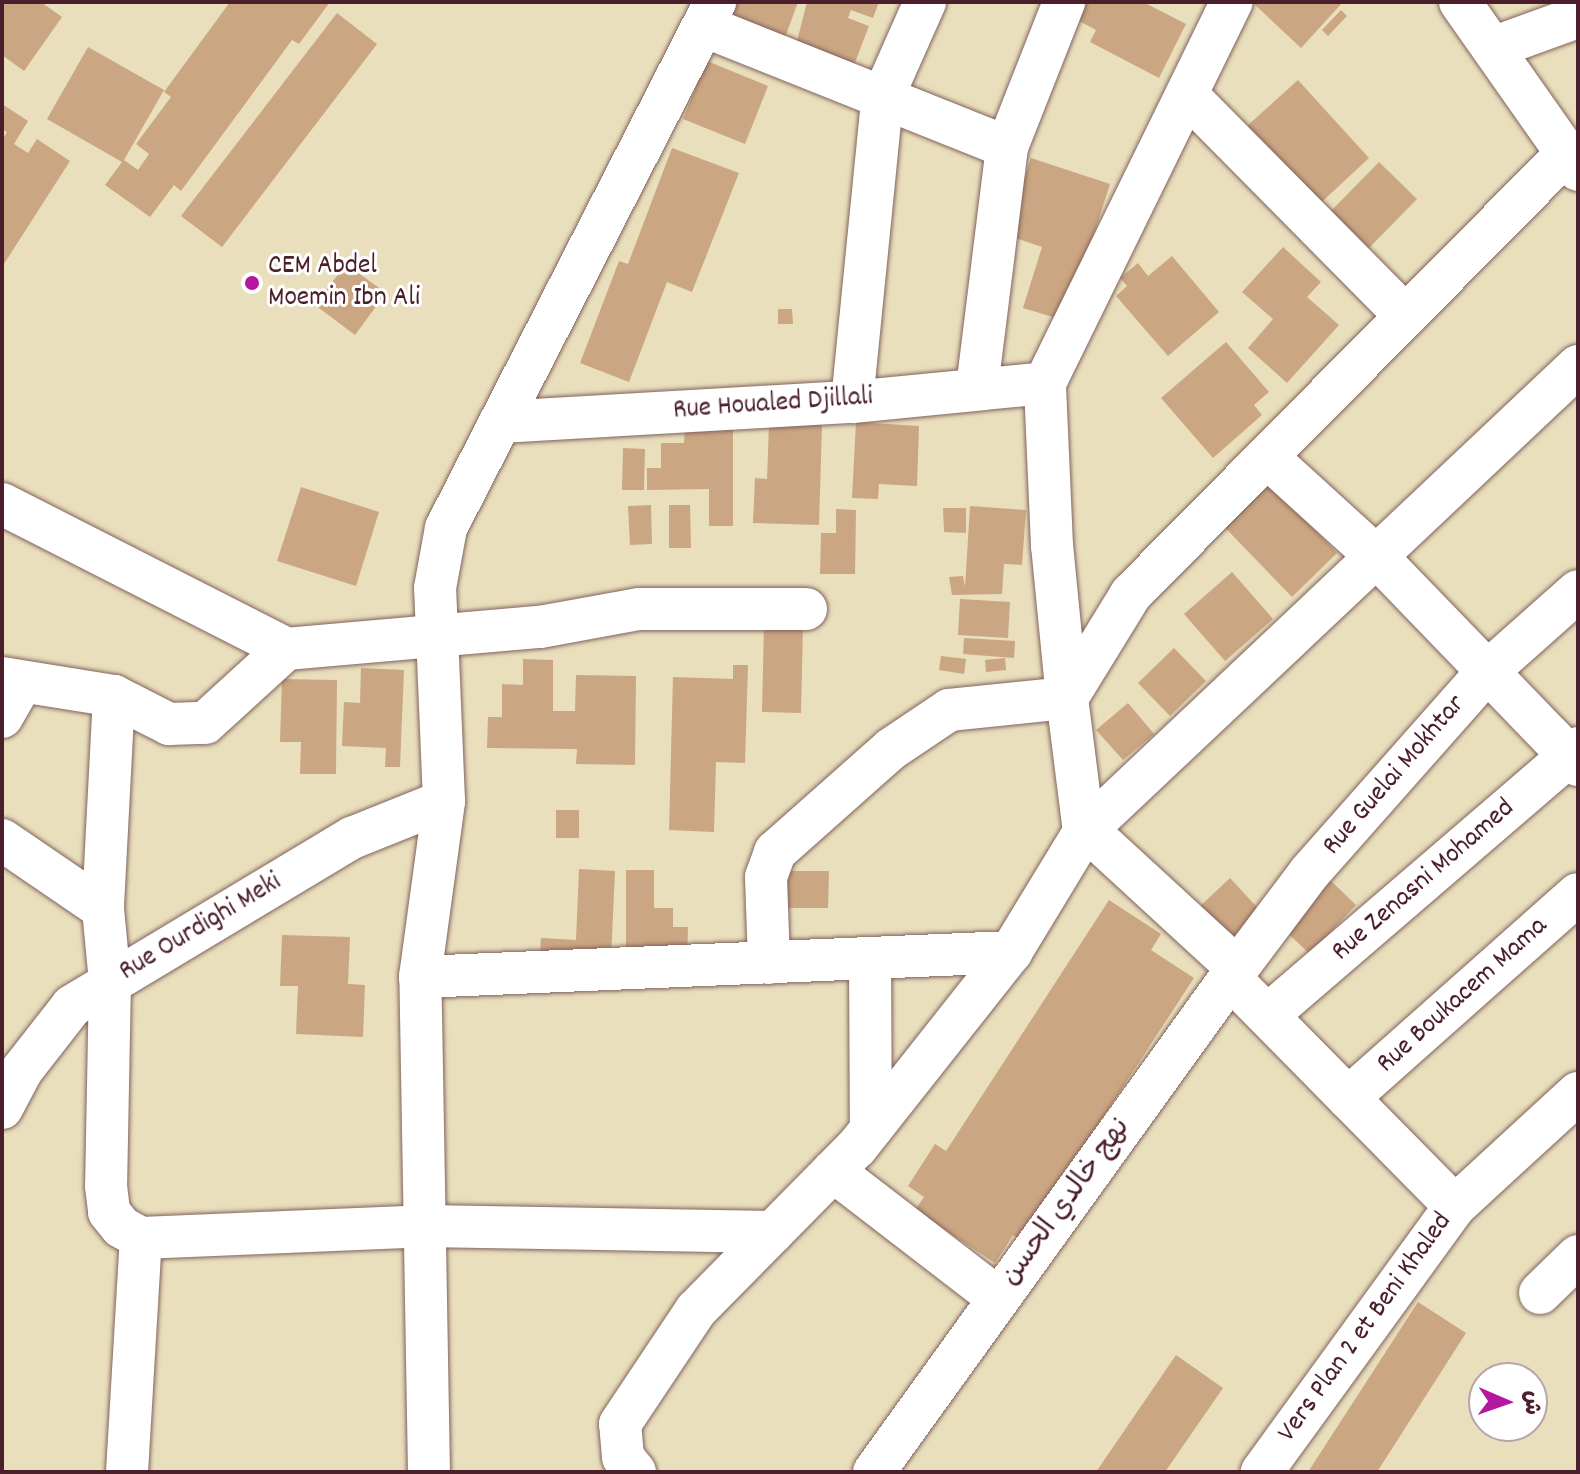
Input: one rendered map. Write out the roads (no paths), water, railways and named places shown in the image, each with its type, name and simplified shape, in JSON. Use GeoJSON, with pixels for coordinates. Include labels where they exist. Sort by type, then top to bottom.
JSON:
{"type":"FeatureCollection","features":[{"type":"Feature","properties":{"kind":"street"},"geometry":{"type":"LineString","coordinates":[[852,402],[882,99],[925,2]]}},
{"type":"Feature","properties":{"kind":"street"},"geometry":{"type":"LineString","coordinates":[[977,388],[1007,147],[1064,2]]}},
{"type":"Feature","properties":{"kind":"street"},"geometry":{"type":"LineString","coordinates":[[1232,2],[1045,383],[1052,546],[1067,698],[1091,836],[1237,968],[1230,978],[1269,1014]]}},
{"type":"Feature","properties":{"kind":"street"},"geometry":{"type":"LineString","coordinates":[[1067,698],[1131,594],[1406,316],[1571,162],[1495,47],[1460,2]]}},
{"type":"Feature","properties":{"kind":"street"},"geometry":{"type":"LineString","coordinates":[[429,1472],[420,977],[444,801],[435,588],[446,528],[709,14],[882,99],[1007,147]]}},
{"type":"Feature","properties":{"kind":"street"},"geometry":{"type":"LineString","coordinates":[[1495,47],[1578,17]]}},
{"type":"Feature","properties":{"kind":"street"},"geometry":{"type":"LineString","coordinates":[[1187,95],[1406,316]]}},
{"type":"Feature","properties":{"kind":"street"},"geometry":{"type":"LineString","coordinates":[[635,1472],[623,1457],[620,1424],[696,1310],[871,1129],[1011,952],[1091,836],[1578,366]]}},
{"type":"Feature","properties":{"kind":"street","name":"Rue Houaled Djillali"},"geometry":{"type":"LineString","coordinates":[[500,422],[852,402],[1045,383]]}},
{"type":"Feature","properties":{"kind":"street"},"geometry":{"type":"LineString","coordinates":[[1267,457],[1377,557],[1575,756]]}},
{"type":"Feature","properties":{"kind":"street"},"geometry":{"type":"LineString","coordinates":[[2,504],[286,649],[437,638],[639,609],[806,609]]}},
{"type":"Feature","properties":{"kind":"street","name":"Rue Guelai Mokhtar"},"geometry":{"type":"LineString","coordinates":[[1230,978],[1309,873],[1488,671],[1578,591]]}},
{"type":"Feature","properties":{"kind":"street"},"geometry":{"type":"LineString","coordinates":[[9,692],[114,696],[169,724],[205,723],[286,649]]}},
{"type":"Feature","properties":{"kind":"street"},"geometry":{"type":"LineString","coordinates":[[114,696],[103,909],[110,982],[109,1212],[121,1227],[141,1238],[424,1226],[773,1232]]}},
{"type":"Feature","properties":{"kind":"street"},"geometry":{"type":"LineString","coordinates":[[769,963],[766,877],[775,852],[891,749],[949,710],[1067,698]]}},
{"type":"Feature","properties":{"kind":"street","name":"Rue Zenasni Mohamed"},"geometry":{"type":"LineString","coordinates":[[1269,1014],[1575,756]]}},
{"type":"Feature","properties":{"kind":"street","name":"Rue Ourdighi Meki"},"geometry":{"type":"LineString","coordinates":[[2,1108],[22,1070],[72,1006],[352,838],[444,801]]}},
{"type":"Feature","properties":{"kind":"street"},"geometry":{"type":"LineString","coordinates":[[2,840],[103,909]]}},
{"type":"Feature","properties":{"kind":"street","name":"Rue Boukacem Mama"},"geometry":{"type":"LineString","coordinates":[[1348,1098],[1578,894]]}},
{"type":"Feature","properties":{"kind":"street"},"geometry":{"type":"LineString","coordinates":[[420,977],[1011,952]]}},
{"type":"Feature","properties":{"kind":"street"},"geometry":{"type":"LineString","coordinates":[[870,959],[871,1129]]}},
{"type":"Feature","properties":{"kind":"street","name":"نهج خالدي الحسن"},"geometry":{"type":"LineString","coordinates":[[874,1472],[1230,978]]}},
{"type":"Feature","properties":{"kind":"street","name":"Vers Plan 2 et Beni Khaled"},"geometry":{"type":"LineString","coordinates":[[1262,1472],[1455,1206],[1269,1014]]}},
{"type":"Feature","properties":{"kind":"street"},"geometry":{"type":"LineString","coordinates":[[1455,1206],[1578,1093]]}},
{"type":"Feature","properties":{"kind":"street"},"geometry":{"type":"LineString","coordinates":[[833,1171],[998,1298]]}},
{"type":"Feature","properties":{"kind":"street"},"geometry":{"type":"LineString","coordinates":[[127,1472],[141,1238]]}},
{"type":"Feature","properties":{"kind":"street"},"geometry":{"type":"LineString","coordinates":[[1540,1293],[1578,1256]]}},
{"type":"Feature","properties":{"kind":"place","name":"CEM Abdel Moemin Ibn Ali"},"geometry":{"type":"Point","coordinates":[252,283]}}]}
